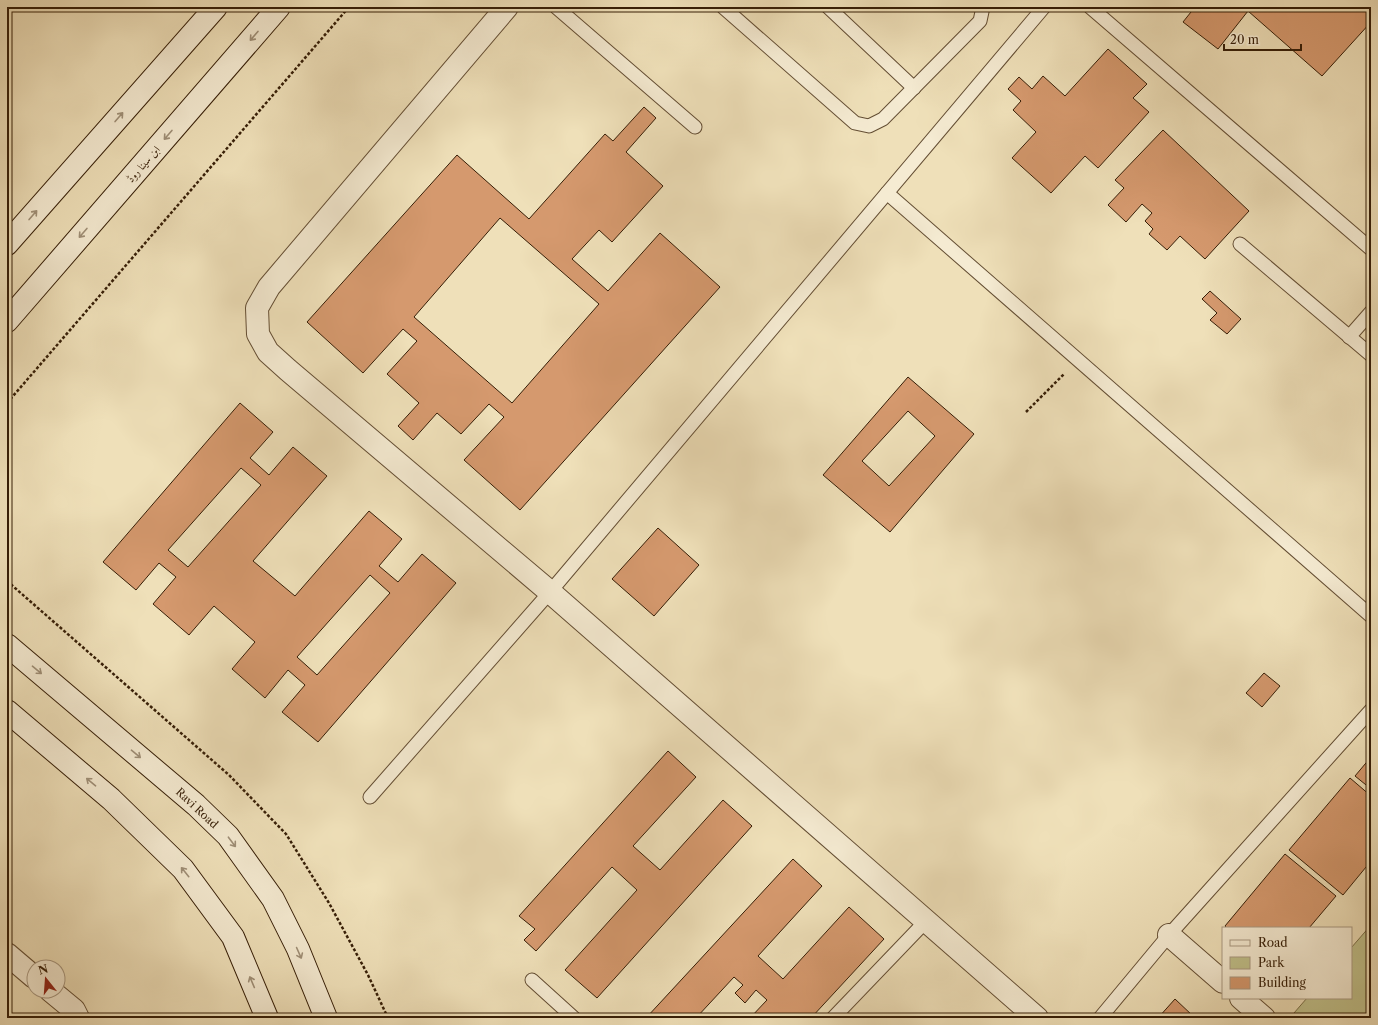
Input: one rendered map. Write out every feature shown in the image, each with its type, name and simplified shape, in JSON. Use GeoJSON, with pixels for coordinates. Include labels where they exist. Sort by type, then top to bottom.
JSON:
{"type":"FeatureCollection","features":[{"type":"Feature","properties":{"kind":"street"},"geometry":{"type":"LineString","coordinates":[[7,244],[216,7]]}},
{"type":"Feature","properties":{"kind":"street","name":"ابن سینا روڈ"},"geometry":{"type":"LineString","coordinates":[[7,321],[279,7]]}},
{"type":"Feature","properties":{"kind":"street"},"geometry":{"type":"LineString","coordinates":[[506,7],[269,287],[257,308],[258,334],[268,352],[288,370],[550,592],[1037,1018]]}},
{"type":"Feature","properties":{"kind":"street","name":"Ravi Road"},"geometry":{"type":"LineString","coordinates":[[7,645],[196,805],[228,836],[273,899],[298,949],[326,1018]]}},
{"type":"Feature","properties":{"kind":"street"},"geometry":{"type":"LineString","coordinates":[[7,711],[111,799],[183,869],[233,937],[267,1018]]}},
{"type":"Feature","properties":{"kind":"street"},"geometry":{"type":"LineString","coordinates":[[1169,935],[1222,981]]}},
{"type":"Feature","properties":{"kind":"street"},"geometry":{"type":"LineString","coordinates":[[7,954],[26,970]]}},
{"type":"Feature","properties":{"kind":"street"},"geometry":{"type":"LineString","coordinates":[[61,999],[74,1010],[78,1018]]}},
{"type":"Feature","properties":{"kind":"street"},"geometry":{"type":"LineString","coordinates":[[1242,999],[1264,1018]]}},
{"type":"Feature","properties":{"kind":"lane"},"geometry":{"type":"LineString","coordinates":[[556,7],[695,127]]}},
{"type":"Feature","properties":{"kind":"lane"},"geometry":{"type":"LineString","coordinates":[[723,7],[855,122],[869,126],[883,119],[980,21],[983,7]]}},
{"type":"Feature","properties":{"kind":"lane"},"geometry":{"type":"LineString","coordinates":[[828,7],[914,88]]}},
{"type":"Feature","properties":{"kind":"lane"},"geometry":{"type":"LineString","coordinates":[[370,797],[550,592],[1044,7]]}},
{"type":"Feature","properties":{"kind":"lane"},"geometry":{"type":"LineString","coordinates":[[1090,7],[1371,249]]}},
{"type":"Feature","properties":{"kind":"lane"},"geometry":{"type":"LineString","coordinates":[[887,194],[1371,616]]}},
{"type":"Feature","properties":{"kind":"lane"},"geometry":{"type":"LineString","coordinates":[[1240,244],[1371,355]]}},
{"type":"Feature","properties":{"kind":"lane"},"geometry":{"type":"LineString","coordinates":[[1349,337],[1371,312]]}},
{"type":"Feature","properties":{"kind":"lane"},"geometry":{"type":"LineString","coordinates":[[1100,1018],[1169,935],[1371,710]]}},
{"type":"Feature","properties":{"kind":"lane"},"geometry":{"type":"LineString","coordinates":[[833,1018],[926,921]]}},
{"type":"Feature","properties":{"kind":"lane"},"geometry":{"type":"LineString","coordinates":[[532,980],[574,1018]]}},
{"type":"Feature","properties":{"kind":"path"},"geometry":{"type":"LineString","coordinates":[[7,403],[349,7]]}},
{"type":"Feature","properties":{"kind":"path"},"geometry":{"type":"LineString","coordinates":[[1026,412],[1077,360]]}},
{"type":"Feature","properties":{"kind":"path"},"geometry":{"type":"LineString","coordinates":[[7,580],[229,775],[286,834],[329,903],[368,975],[388,1018]]}},
{"type":"Feature","properties":{"kind":"green space"},"geometry":{"type":"Polygon","coordinates":[[[1371,925],[1371,1018],[1300,1018],[1294,1013],[1306,999],[1352,999],[1352,947],[1371,925]]]}},
{"type":"Feature","properties":{"kind":"building"},"geometry":{"type":"Polygon","coordinates":[[[1195,7],[1371,7],[1371,22],[1322,76],[1248,11],[1218,49],[1183,22],[1195,7]]]}},
{"type":"Feature","properties":{"kind":"building"},"geometry":{"type":"Polygon","coordinates":[[[1108,49],[1147,84],[1133,98],[1149,112],[1098,168],[1085,156],[1051,193],[1012,158],[1036,132],[1013,110],[1021,101],[1008,89],[1019,77],[1032,89],[1043,76],[1065,96],[1108,49]]]}},
{"type":"Feature","properties":{"kind":"building"},"geometry":{"type":"Polygon","coordinates":[[[644,107],[656,118],[626,152],[663,186],[612,242],[599,230],[572,259],[608,291],[660,233],[720,287],[520,510],[464,460],[504,417],[489,404],[461,434],[437,413],[413,440],[398,426],[419,403],[387,374],[417,341],[403,329],[363,373],[307,322],[457,155],[529,219],[605,134],[613,141],[644,107]],[[500,218],[414,317],[512,403],[599,304],[500,218]]]}},
{"type":"Feature","properties":{"kind":"building"},"geometry":{"type":"Polygon","coordinates":[[[1163,130],[1249,211],[1205,259],[1180,236],[1167,250],[1149,234],[1153,229],[1145,221],[1152,213],[1142,204],[1126,222],[1108,205],[1124,188],[1115,180],[1163,130]]]}},
{"type":"Feature","properties":{"kind":"building"},"geometry":{"type":"Polygon","coordinates":[[[1210,291],[1241,319],[1227,334],[1210,320],[1217,313],[1202,299],[1210,291]]]}},
{"type":"Feature","properties":{"kind":"building"},"geometry":{"type":"Polygon","coordinates":[[[908,377],[974,434],[890,532],[823,475],[908,377]],[[908,411],[862,461],[889,486],[935,436],[908,411]]]}},
{"type":"Feature","properties":{"kind":"building"},"geometry":{"type":"Polygon","coordinates":[[[240,403],[273,432],[250,458],[269,475],[293,447],[327,476],[253,561],[295,596],[369,511],[402,539],[379,566],[398,582],[422,554],[456,583],[318,742],[282,712],[305,685],[288,670],[265,698],[232,669],[255,642],[214,606],[189,635],[153,604],[176,577],[159,563],[136,590],[103,562],[240,403]],[[241,468],[168,550],[188,567],[261,485],[241,468]],[[370,575],[297,657],[317,675],[390,593],[370,575]]]}},
{"type":"Feature","properties":{"kind":"building"},"geometry":{"type":"Polygon","coordinates":[[[658,528],[699,565],[654,616],[612,579],[658,528]]]}},
{"type":"Feature","properties":{"kind":"building"},"geometry":{"type":"Polygon","coordinates":[[[1264,673],[1280,686],[1262,707],[1246,693],[1264,673]]]}},
{"type":"Feature","properties":{"kind":"building"},"geometry":{"type":"Polygon","coordinates":[[[668,751],[696,777],[633,846],[660,870],[723,800],[752,826],[597,998],[565,970],[637,890],[612,867],[536,951],[524,940],[535,929],[519,916],[668,751]]]}},
{"type":"Feature","properties":{"kind":"building"},"geometry":{"type":"Polygon","coordinates":[[[1371,757],[1371,789],[1355,776],[1371,757]]]}},
{"type":"Feature","properties":{"kind":"building"},"geometry":{"type":"Polygon","coordinates":[[[1350,778],[1371,796],[1371,861],[1343,895],[1289,850],[1350,778]]]}},
{"type":"Feature","properties":{"kind":"building"},"geometry":{"type":"Polygon","coordinates":[[[1285,854],[1336,896],[1310,927],[1225,926],[1285,854]]]}},
{"type":"Feature","properties":{"kind":"building"},"geometry":{"type":"Polygon","coordinates":[[[793,859],[822,886],[758,956],[783,979],[849,907],[884,939],[811,1018],[750,1018],[767,1000],[756,990],[745,1003],[735,993],[743,985],[734,977],[696,1018],[646,1018],[793,859]]]}},
{"type":"Feature","properties":{"kind":"building"},"geometry":{"type":"Polygon","coordinates":[[[1175,999],[1193,1016],[1192,1018],[1158,1018],[1175,999]]]}}]}
